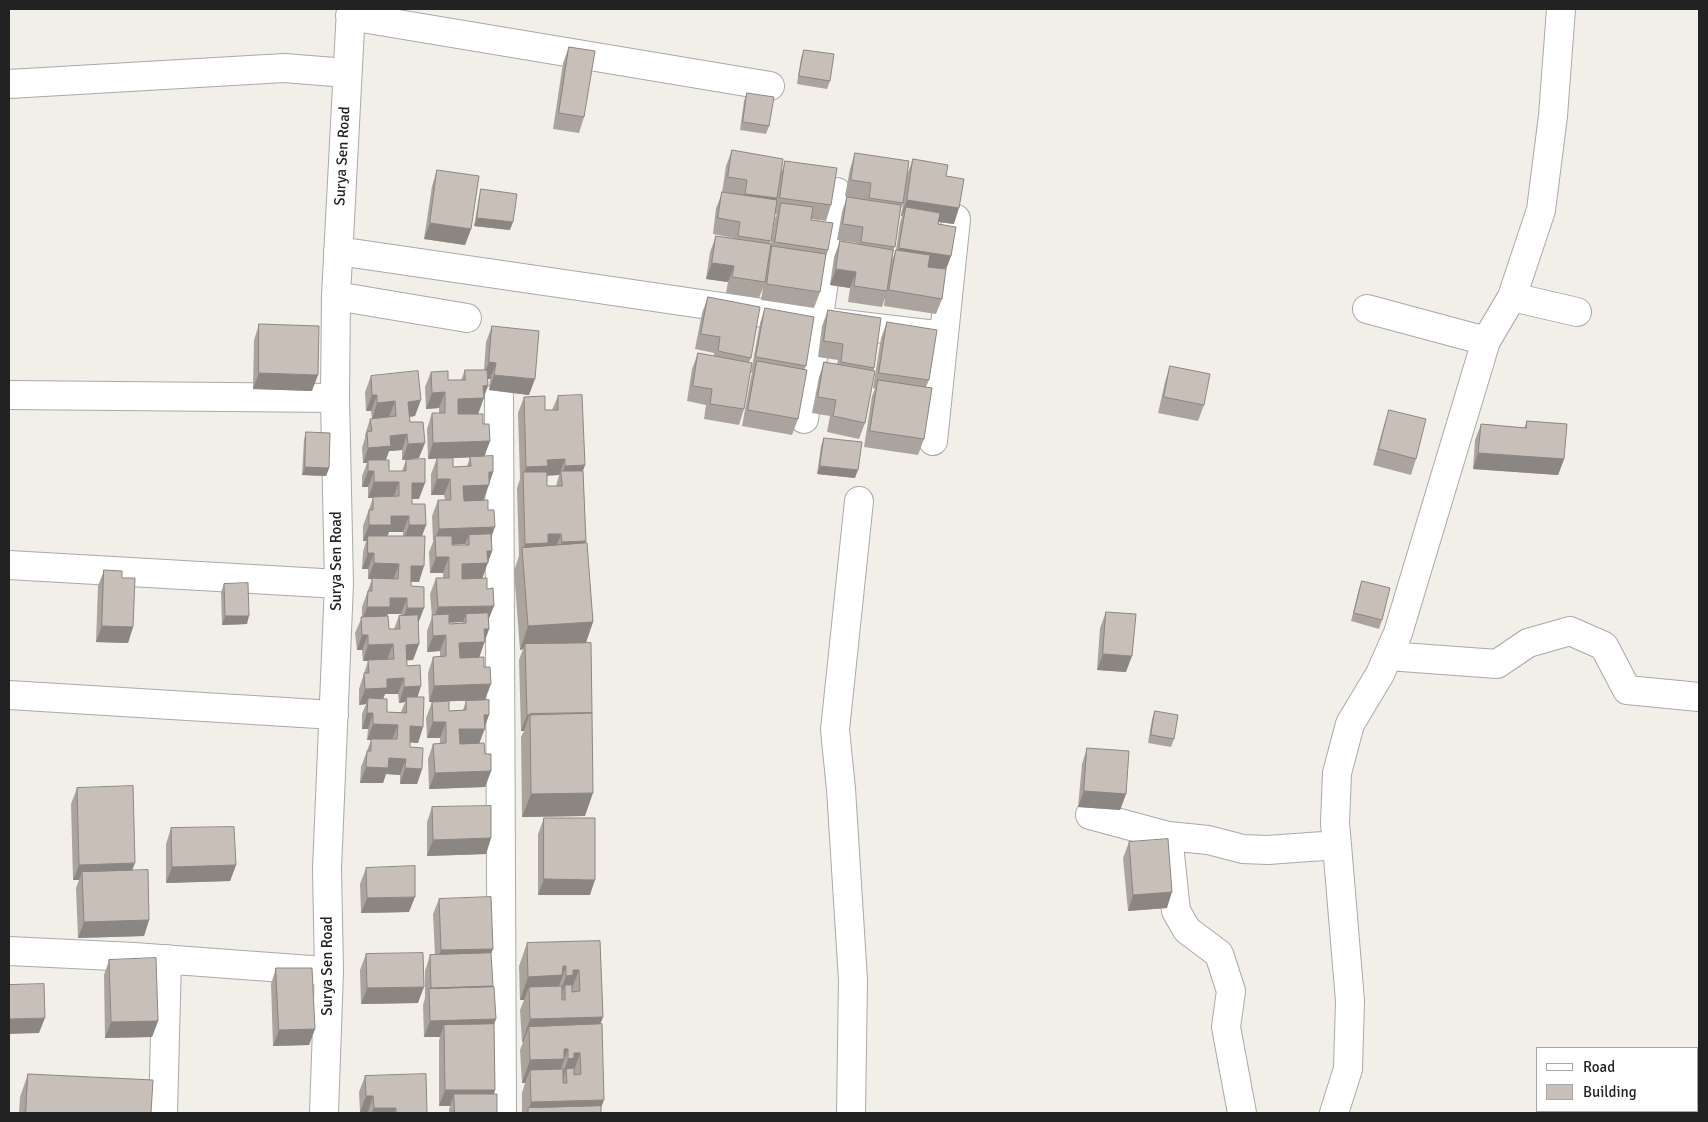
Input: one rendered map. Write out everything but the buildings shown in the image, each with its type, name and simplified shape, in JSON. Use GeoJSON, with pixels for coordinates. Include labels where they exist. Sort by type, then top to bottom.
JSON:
{"type":"FeatureCollection","features":[{"type":"Feature","properties":{"kind":"street"},"geometry":{"type":"LineString","coordinates":[[1334,1113],[1348,1069],[1350,1001],[1337,845],[1337,773],[1350,724],[1380,674],[1398,633],[1486,341],[1512,297],[1541,210],[1553,116],[1561,9]]}},
{"type":"Feature","properties":{"kind":"street"},"geometry":{"type":"LineString","coordinates":[[351,12],[770,86]]}},
{"type":"Feature","properties":{"kind":"street","name":"Surya Sen Road"},"geometry":{"type":"LineString","coordinates":[[324,1113],[329,972],[327,869],[339,584],[335,398],[336,296],[351,12]]}},
{"type":"Feature","properties":{"kind":"street"},"geometry":{"type":"LineString","coordinates":[[9,84],[284,68],[347,73]]}},
{"type":"Feature","properties":{"kind":"street"},"geometry":{"type":"LineString","coordinates":[[804,419],[837,192]]}},
{"type":"Feature","properties":{"kind":"street"},"geometry":{"type":"LineString","coordinates":[[933,441],[956,219]]}},
{"type":"Feature","properties":{"kind":"street"},"geometry":{"type":"LineString","coordinates":[[338,251],[818,321],[944,336]]}},
{"type":"Feature","properties":{"kind":"street"},"geometry":{"type":"LineString","coordinates":[[336,296],[467,318]]}},
{"type":"Feature","properties":{"kind":"street"},"geometry":{"type":"LineString","coordinates":[[1512,297],[1577,312]]}},
{"type":"Feature","properties":{"kind":"street"},"geometry":{"type":"LineString","coordinates":[[1368,309],[1486,341]]}},
{"type":"Feature","properties":{"kind":"street"},"geometry":{"type":"LineString","coordinates":[[9,395],[335,398]]}},
{"type":"Feature","properties":{"kind":"street"},"geometry":{"type":"LineString","coordinates":[[499,396],[502,1113]]}},
{"type":"Feature","properties":{"kind":"street"},"geometry":{"type":"LineString","coordinates":[[850,1113],[852,980],[841,788],[835,730],[859,501]]}},
{"type":"Feature","properties":{"kind":"street"},"geometry":{"type":"LineString","coordinates":[[9,566],[339,584]]}},
{"type":"Feature","properties":{"kind":"street"},"geometry":{"type":"LineString","coordinates":[[1388,656],[1498,664],[1528,643],[1570,631],[1604,646],[1627,690],[1699,697]]}},
{"type":"Feature","properties":{"kind":"street"},"geometry":{"type":"LineString","coordinates":[[9,696],[334,715]]}},
{"type":"Feature","properties":{"kind":"street"},"geometry":{"type":"LineString","coordinates":[[1090,816],[1168,836],[1208,840],[1243,848],[1268,850],[1337,845]]}},
{"type":"Feature","properties":{"kind":"street"},"geometry":{"type":"LineString","coordinates":[[1168,836],[1176,911],[1188,930],[1219,954],[1231,991],[1226,1027],[1242,1113]]}},
{"type":"Feature","properties":{"kind":"street"},"geometry":{"type":"LineString","coordinates":[[9,951],[167,959],[329,972]]}},
{"type":"Feature","properties":{"kind":"street"},"geometry":{"type":"LineString","coordinates":[[163,1113],[167,959]]}}]}
